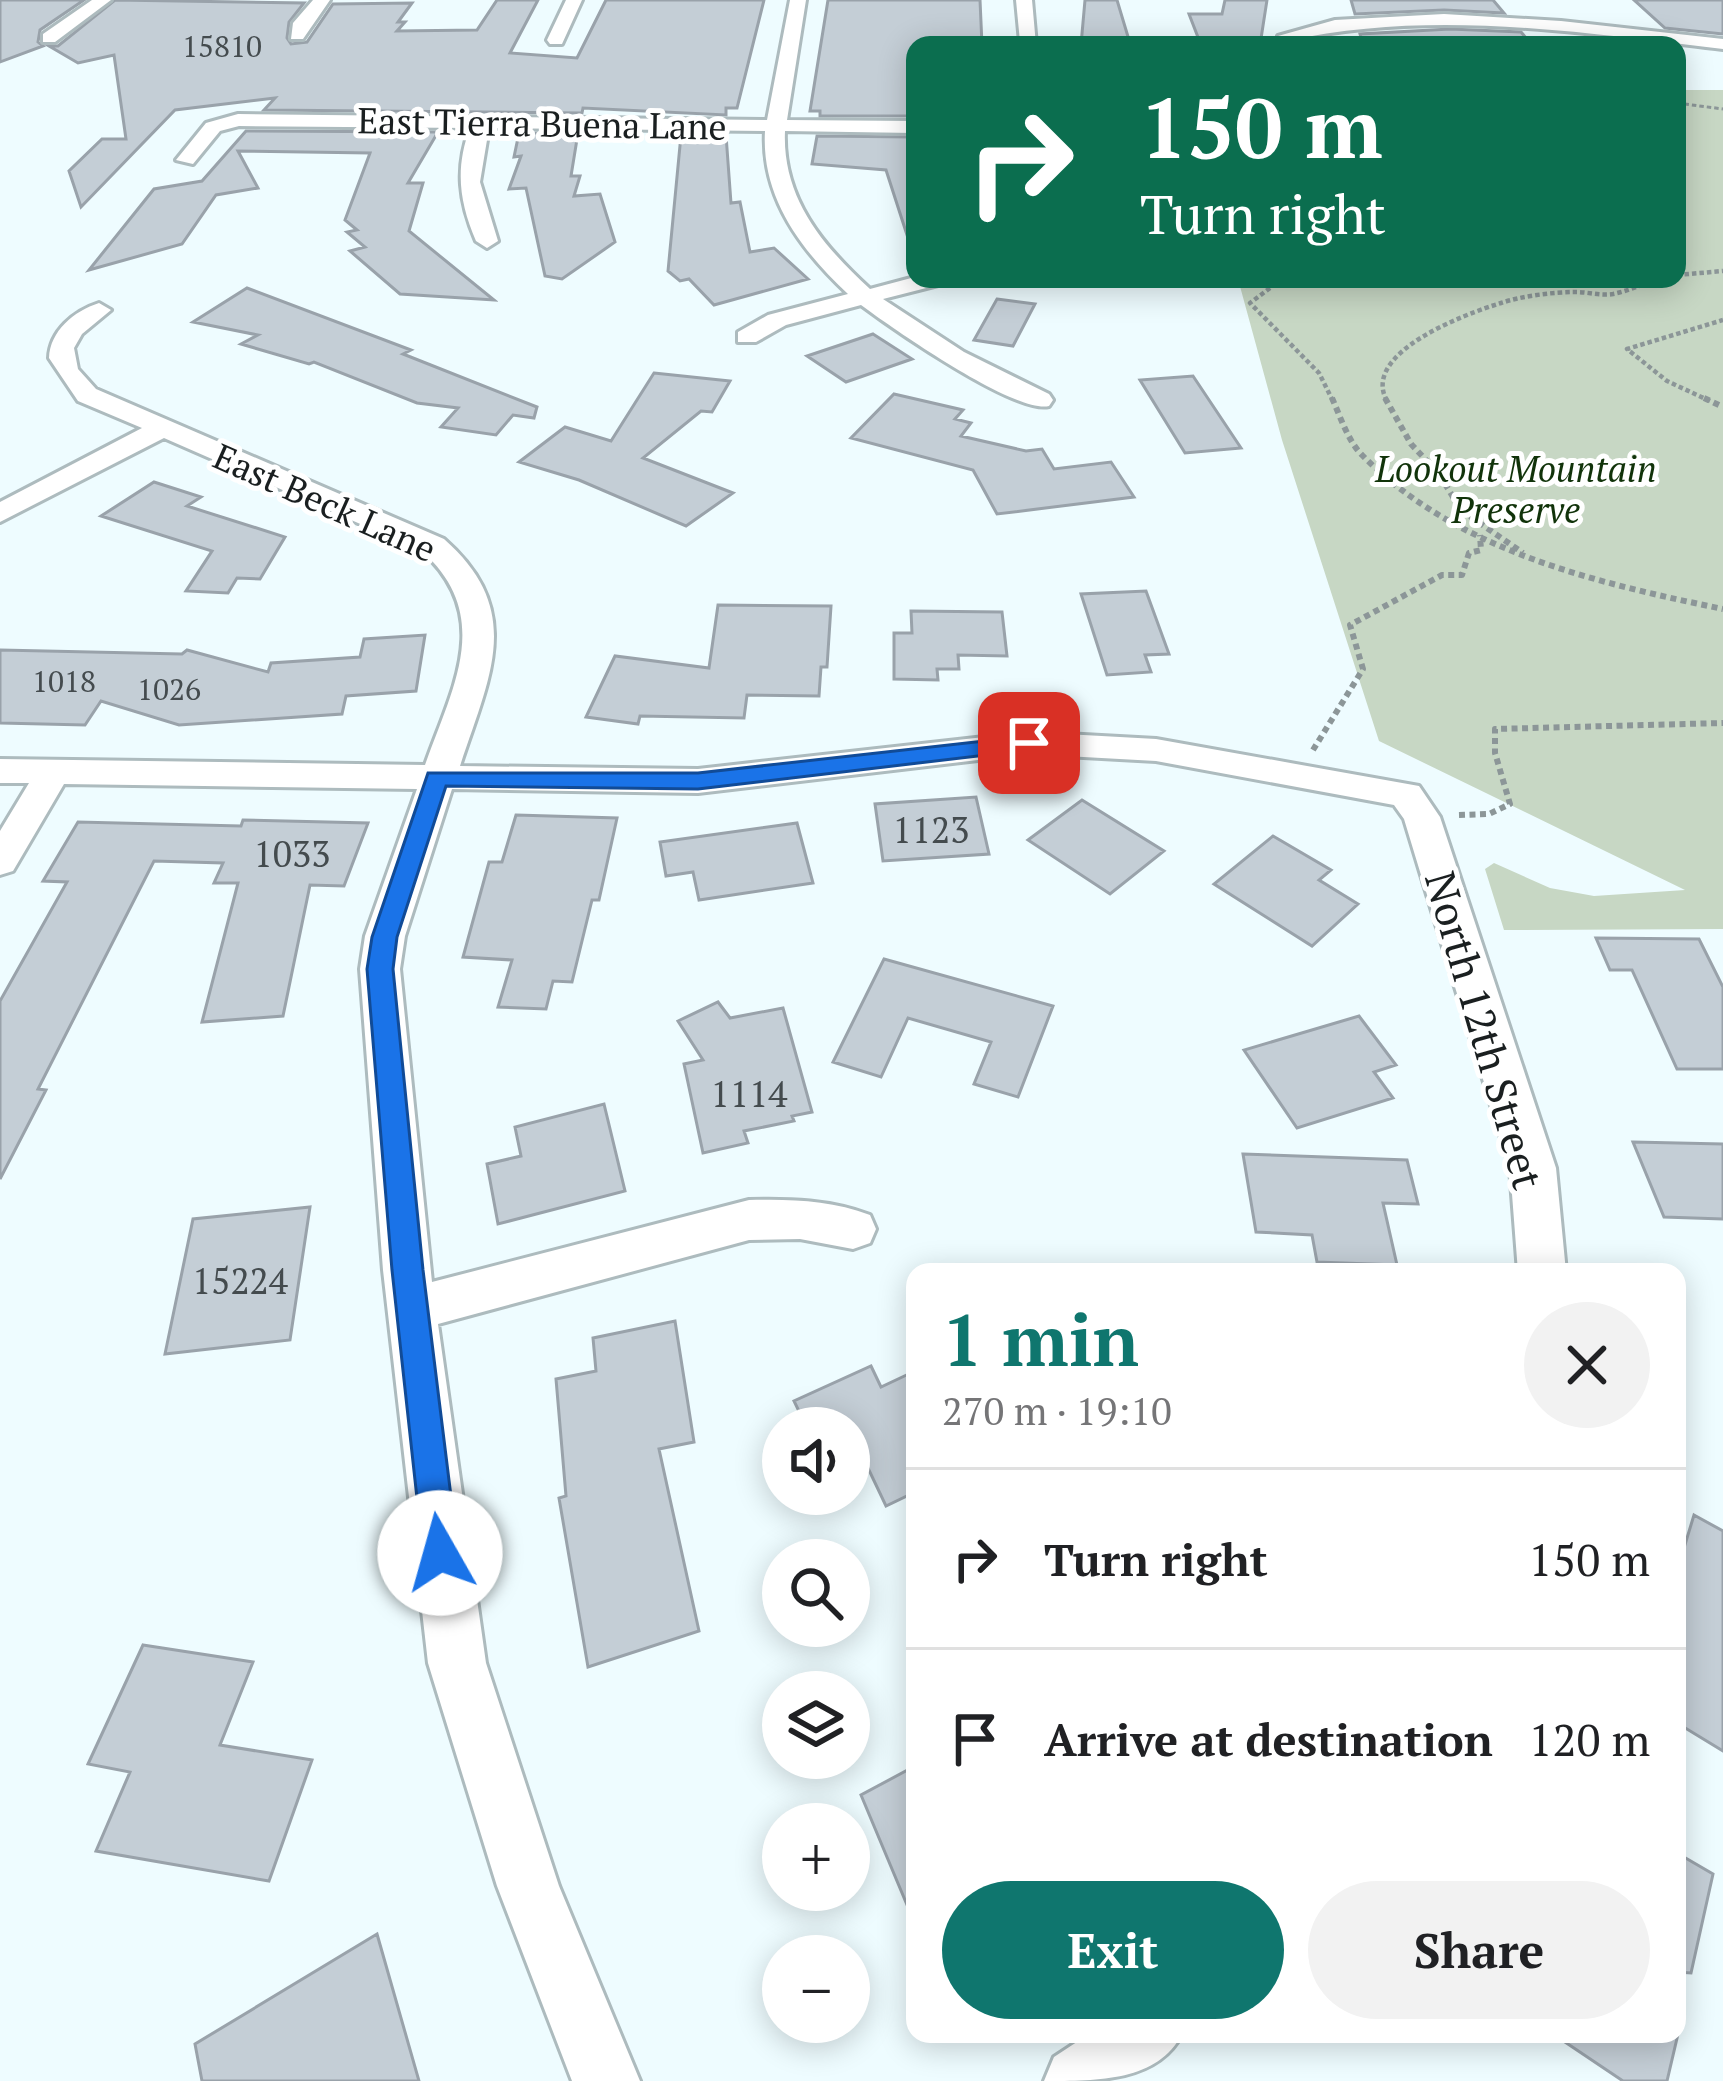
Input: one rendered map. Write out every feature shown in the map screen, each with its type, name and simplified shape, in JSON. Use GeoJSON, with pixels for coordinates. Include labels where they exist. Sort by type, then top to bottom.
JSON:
{"type":"FeatureCollection","features":[{"type":"Feature","properties":{"kind":"street"},"geometry":{"type":"LineString","coordinates":[[49,38],[104,0]]}},
{"type":"Feature","properties":{"kind":"street"},"geometry":{"type":"LineString","coordinates":[[297,35],[301,23],[322,0]]}},
{"type":"Feature","properties":{"kind":"street"},"geometry":{"type":"LineString","coordinates":[[556,40],[574,0]]}},
{"type":"Feature","properties":{"kind":"street"},"geometry":{"type":"LineString","coordinates":[[798,0],[773,157],[787,204],[827,262],[865,296],[950,355],[1040,400]]}},
{"type":"Feature","properties":{"kind":"street"},"geometry":{"type":"LineString","coordinates":[[1024,0],[1028,36]]}},
{"type":"Feature","properties":{"kind":"street"},"geometry":{"type":"LineString","coordinates":[[1428,0],[1442,19]]}},
{"type":"Feature","properties":{"kind":"street"},"geometry":{"type":"LineString","coordinates":[[1287,36],[1334,25],[1442,19],[1554,24],[1655,36]]}},
{"type":"Feature","properties":{"kind":"street"},"geometry":{"type":"LineString","coordinates":[[1686,40],[1723,44]]}},
{"type":"Feature","properties":{"kind":"street","name":"East Tierra Buena Lane"},"geometry":{"type":"LineString","coordinates":[[187,160],[213,127],[238,120],[906,127]]}},
{"type":"Feature","properties":{"kind":"street"},"geometry":{"type":"LineString","coordinates":[[482,122],[470,152],[467,196],[487,241]]}},
{"type":"Feature","properties":{"kind":"street"},"geometry":{"type":"LineString","coordinates":[[747,338],[777,320],[906,286]]}},
{"type":"Feature","properties":{"kind":"street","name":"East Beck Lane"},"geometry":{"type":"LineString","coordinates":[[99,310],[62,340],[60,359],[69,378],[87,395],[433,544],[471,582],[480,607],[482,638],[385,937],[380,969],[413,1309],[458,1663],[528,1886],[606,2081]]}},
{"type":"Feature","properties":{"kind":"street"},"geometry":{"type":"LineString","coordinates":[[0,513],[161,430]]}},
{"type":"Feature","properties":{"kind":"street"},"geometry":{"type":"LineString","coordinates":[[0,770],[698,781],[1029,743],[1156,750],[1294,775],[1414,806]]}},
{"type":"Feature","properties":{"kind":"street"},"geometry":{"type":"LineString","coordinates":[[0,862],[54,771]]}},
{"type":"Feature","properties":{"kind":"street","name":"North 12th Street"},"geometry":{"type":"LineString","coordinates":[[1414,806],[1533,1168],[1541,1263]]}},
{"type":"Feature","properties":{"kind":"street"},"geometry":{"type":"LineString","coordinates":[[413,1309],[749,1220],[800,1219],[854,1228]]}},
{"type":"Feature","properties":{"kind":"street"},"geometry":{"type":"LineString","coordinates":[[1078,2081],[1135,2043]]}},
{"type":"Feature","properties":{"kind":"path"},"geometry":{"type":"LineString","coordinates":[[1686,104],[1723,109]]}},
{"type":"Feature","properties":{"kind":"path"},"geometry":{"type":"LineString","coordinates":[[1686,274],[1723,272]]}},
{"type":"Feature","properties":{"kind":"path"},"geometry":{"type":"LineString","coordinates":[[1274,288],[1250,303],[1318,373],[1359,453],[1447,520],[1480,537],[1628,590],[1723,609]]}},
{"type":"Feature","properties":{"kind":"path"},"geometry":{"type":"LineString","coordinates":[[1524,554],[1508,538],[1461,509],[1439,474],[1411,444],[1380,389],[1382,373],[1401,350],[1421,338],[1502,302],[1573,292],[1609,295],[1630,288]]}},
{"type":"Feature","properties":{"kind":"path"},"geometry":{"type":"LineString","coordinates":[[1723,320],[1627,349],[1667,381],[1723,407]]}},
{"type":"Feature","properties":{"kind":"path"},"geometry":{"type":"LineString","coordinates":[[1294,775],[1325,734],[1363,669],[1350,625],[1442,575],[1462,574],[1469,553],[1481,550],[1482,525]]}},
{"type":"Feature","properties":{"kind":"path"},"geometry":{"type":"LineString","coordinates":[[1414,806],[1489,814],[1510,804],[1495,753],[1495,729],[1723,723]]}},
{"type":"Feature","properties":{"kind":"green space","name":"Lookout Mountain Preserve"},"geometry":{"type":"Polygon","coordinates":[[[1686,90],[1723,90],[1723,929],[1504,930],[1485,869],[1494,863],[1550,888],[1594,896],[1685,890],[1379,741],[1282,440],[1240,288],[1686,288],[1686,90]]]}},
{"type":"Feature","properties":{"kind":"building"},"geometry":{"type":"Polygon","coordinates":[[[0,0],[84,0],[40,30],[38,42],[43,46],[0,62],[0,0]]]}},
{"type":"Feature","properties":{"kind":"building"},"geometry":{"type":"Polygon","coordinates":[[[115,0],[304,3],[289,22],[291,44],[307,42],[333,4],[412,3],[397,31],[477,30],[497,0],[538,0],[510,53],[577,58],[606,0],[764,0],[737,108],[726,108],[726,115],[583,108],[582,113],[264,110],[275,98],[175,110],[81,207],[69,171],[102,139],[126,139],[114,55],[78,63],[49,46],[58,46],[115,0]]]}},
{"type":"Feature","properties":{"kind":"building"},"geometry":{"type":"Polygon","coordinates":[[[828,0],[980,0],[982,36],[906,36],[906,116],[820,116],[820,111],[810,111],[828,0]]]}},
{"type":"Feature","properties":{"kind":"building"},"geometry":{"type":"Polygon","coordinates":[[[1085,0],[1117,0],[1128,36],[1082,36],[1085,0]]]}},
{"type":"Feature","properties":{"kind":"building"},"geometry":{"type":"Polygon","coordinates":[[[1225,0],[1267,0],[1261,36],[1198,36],[1189,14],[1222,14],[1225,0]]]}},
{"type":"Feature","properties":{"kind":"building"},"geometry":{"type":"Polygon","coordinates":[[[1351,0],[1493,0],[1504,13],[1355,14],[1351,0]]]}},
{"type":"Feature","properties":{"kind":"building"},"geometry":{"type":"Polygon","coordinates":[[[1634,0],[1723,0],[1723,34],[1665,28],[1634,0]]]}},
{"type":"Feature","properties":{"kind":"building"},"geometry":{"type":"Polygon","coordinates":[[[1450,29],[1521,32],[1524,36],[1361,36],[1450,29]]]}},
{"type":"Feature","properties":{"kind":"building"},"geometry":{"type":"Polygon","coordinates":[[[246,131],[438,132],[408,183],[423,183],[409,231],[494,300],[400,294],[350,251],[365,247],[347,232],[357,230],[345,220],[370,153],[238,151],[258,188],[216,195],[182,244],[89,270],[154,189],[202,181],[246,131]]]}},
{"type":"Feature","properties":{"kind":"building"},"geometry":{"type":"Polygon","coordinates":[[[519,133],[578,133],[571,176],[580,176],[574,196],[600,194],[615,242],[562,279],[545,276],[526,188],[509,189],[521,156],[514,157],[519,133]]]}},
{"type":"Feature","properties":{"kind":"building"},"geometry":{"type":"Polygon","coordinates":[[[681,135],[726,135],[731,203],[740,202],[750,252],[774,248],[808,279],[714,305],[689,279],[680,281],[668,271],[681,135]]]}},
{"type":"Feature","properties":{"kind":"building"},"geometry":{"type":"Polygon","coordinates":[[[817,136],[906,137],[906,232],[886,170],[812,164],[817,136]]]}},
{"type":"Feature","properties":{"kind":"building"},"geometry":{"type":"Polygon","coordinates":[[[247,288],[411,350],[403,354],[537,407],[534,418],[513,415],[496,435],[441,427],[458,408],[417,403],[314,362],[241,344],[258,335],[193,322],[247,288]]]}},
{"type":"Feature","properties":{"kind":"building"},"geometry":{"type":"Polygon","coordinates":[[[997,299],[1035,304],[1013,346],[974,340],[997,299]]]}},
{"type":"Feature","properties":{"kind":"building"},"geometry":{"type":"Polygon","coordinates":[[[873,334],[912,359],[846,382],[807,356],[873,334]]]}},
{"type":"Feature","properties":{"kind":"building"},"geometry":{"type":"Polygon","coordinates":[[[654,373],[730,381],[712,412],[701,411],[643,458],[733,493],[686,526],[579,480],[519,462],[565,427],[611,441],[654,373]]]}},
{"type":"Feature","properties":{"kind":"building"},"geometry":{"type":"Polygon","coordinates":[[[1193,376],[1241,448],[1185,453],[1140,380],[1193,376]]]}},
{"type":"Feature","properties":{"kind":"building"},"geometry":{"type":"Polygon","coordinates":[[[894,394],[963,410],[955,419],[971,423],[961,436],[1026,451],[1042,449],[1054,469],[1111,462],[1134,497],[997,514],[973,470],[851,438],[894,394]]]}},
{"type":"Feature","properties":{"kind":"building"},"geometry":{"type":"Polygon","coordinates":[[[154,482],[201,497],[187,506],[285,537],[260,579],[237,578],[228,593],[186,591],[212,551],[101,516],[154,482]]]}},
{"type":"Feature","properties":{"kind":"building"},"geometry":{"type":"Polygon","coordinates":[[[1146,591],[1169,654],[1145,655],[1151,672],[1107,675],[1081,594],[1146,591]]]}},
{"type":"Feature","properties":{"kind":"building"},"geometry":{"type":"Polygon","coordinates":[[[718,605],[831,606],[827,667],[821,667],[819,696],[747,695],[744,718],[640,716],[638,724],[586,717],[615,656],[709,668],[718,605]]]}},
{"type":"Feature","properties":{"kind":"building"},"geometry":{"type":"Polygon","coordinates":[[[911,611],[1002,612],[1007,656],[958,655],[959,669],[937,669],[938,680],[894,679],[894,633],[912,633],[911,611]]]}},
{"type":"Feature","properties":{"kind":"building"},"geometry":{"type":"Polygon","coordinates":[[[425,635],[416,691],[346,696],[342,714],[179,725],[101,701],[85,725],[0,723],[0,650],[182,654],[187,650],[268,672],[271,663],[360,657],[364,639],[425,635]]]}},
{"type":"Feature","properties":{"kind":"building"},"geometry":{"type":"Polygon","coordinates":[[[976,797],[989,854],[883,861],[875,804],[976,797]]]}},
{"type":"Feature","properties":{"kind":"building"},"geometry":{"type":"Polygon","coordinates":[[[1082,800],[1164,851],[1110,894],[1028,840],[1082,800]]]}},
{"type":"Feature","properties":{"kind":"building"},"geometry":{"type":"Polygon","coordinates":[[[516,815],[617,818],[599,900],[592,900],[572,982],[553,981],[546,1009],[498,1007],[512,960],[463,957],[489,862],[502,862],[516,815]]]}},
{"type":"Feature","properties":{"kind":"building"},"geometry":{"type":"Polygon","coordinates":[[[243,820],[368,823],[344,886],[310,885],[283,1016],[202,1022],[238,883],[214,883],[223,863],[154,861],[38,1089],[46,1090],[0,1179],[0,1001],[67,882],[43,881],[78,822],[241,826],[243,820]]]}},
{"type":"Feature","properties":{"kind":"building"},"geometry":{"type":"Polygon","coordinates":[[[797,823],[813,883],[699,900],[693,872],[666,876],[660,842],[797,823]]]}},
{"type":"Feature","properties":{"kind":"building"},"geometry":{"type":"Polygon","coordinates":[[[1273,836],[1331,870],[1319,880],[1358,904],[1312,946],[1214,884],[1273,836]]]}},
{"type":"Feature","properties":{"kind":"building"},"geometry":{"type":"Polygon","coordinates":[[[1596,938],[1699,939],[1723,987],[1723,1069],[1677,1069],[1632,970],[1610,970],[1596,938]]]}},
{"type":"Feature","properties":{"kind":"building"},"geometry":{"type":"Polygon","coordinates":[[[884,959],[1053,1006],[1018,1097],[974,1084],[991,1042],[908,1018],[881,1077],[833,1062],[884,959]]]}},
{"type":"Feature","properties":{"kind":"building"},"geometry":{"type":"Polygon","coordinates":[[[718,1002],[730,1018],[783,1008],[812,1112],[792,1116],[794,1121],[744,1131],[748,1143],[703,1153],[684,1064],[703,1060],[678,1021],[718,1002]]]}},
{"type":"Feature","properties":{"kind":"building"},"geometry":{"type":"Polygon","coordinates":[[[1359,1016],[1396,1065],[1374,1072],[1393,1098],[1297,1128],[1244,1050],[1359,1016]]]}},
{"type":"Feature","properties":{"kind":"building"},"geometry":{"type":"Polygon","coordinates":[[[604,1104],[625,1191],[498,1224],[487,1164],[521,1156],[515,1127],[604,1104]]]}},
{"type":"Feature","properties":{"kind":"building"},"geometry":{"type":"Polygon","coordinates":[[[1633,1142],[1723,1144],[1723,1219],[1664,1217],[1633,1142]]]}},
{"type":"Feature","properties":{"kind":"building"},"geometry":{"type":"Polygon","coordinates":[[[1243,1154],[1407,1160],[1418,1204],[1383,1203],[1397,1263],[1317,1262],[1312,1235],[1256,1232],[1243,1154]]]}},
{"type":"Feature","properties":{"kind":"building"},"geometry":{"type":"Polygon","coordinates":[[[310,1207],[290,1340],[165,1354],[193,1219],[310,1207]]]}},
{"type":"Feature","properties":{"kind":"building"},"geometry":{"type":"Polygon","coordinates":[[[675,1321],[694,1442],[659,1449],[699,1631],[588,1667],[559,1498],[566,1496],[556,1379],[596,1371],[593,1338],[675,1321]]]}},
{"type":"Feature","properties":{"kind":"building"},"geometry":{"type":"Polygon","coordinates":[[[871,1366],[881,1387],[906,1375],[906,1496],[886,1506],[870,1472],[870,1407],[797,1407],[794,1401],[871,1366]]]}},
{"type":"Feature","properties":{"kind":"building"},"geometry":{"type":"Polygon","coordinates":[[[1694,1515],[1723,1531],[1723,1751],[1686,1728],[1686,1541],[1694,1515]]]}},
{"type":"Feature","properties":{"kind":"building"},"geometry":{"type":"Polygon","coordinates":[[[143,1645],[253,1662],[220,1745],[312,1760],[269,1881],[96,1851],[130,1772],[88,1764],[143,1645]]]}},
{"type":"Feature","properties":{"kind":"building"},"geometry":{"type":"Polygon","coordinates":[[[906,1771],[906,1902],[870,1816],[870,1803],[864,1803],[861,1795],[906,1771]]]}},
{"type":"Feature","properties":{"kind":"building"},"geometry":{"type":"Polygon","coordinates":[[[1686,1858],[1713,1874],[1691,1973],[1686,1973],[1686,1858]]]}},
{"type":"Feature","properties":{"kind":"building"},"geometry":{"type":"Polygon","coordinates":[[[377,1934],[419,2081],[202,2081],[195,2044],[377,1934]]]}},
{"type":"Feature","properties":{"kind":"building"},"geometry":{"type":"Polygon","coordinates":[[[1566,2043],[1676,2043],[1667,2081],[1623,2081],[1566,2043]]]}},
{"type":"Feature","properties":{"kind":"route"},"geometry":{"type":"LineString","coordinates":[[440,1553],[407,1270],[380,969],[385,937],[436,778],[698,781],[1029,743]]}}]}
